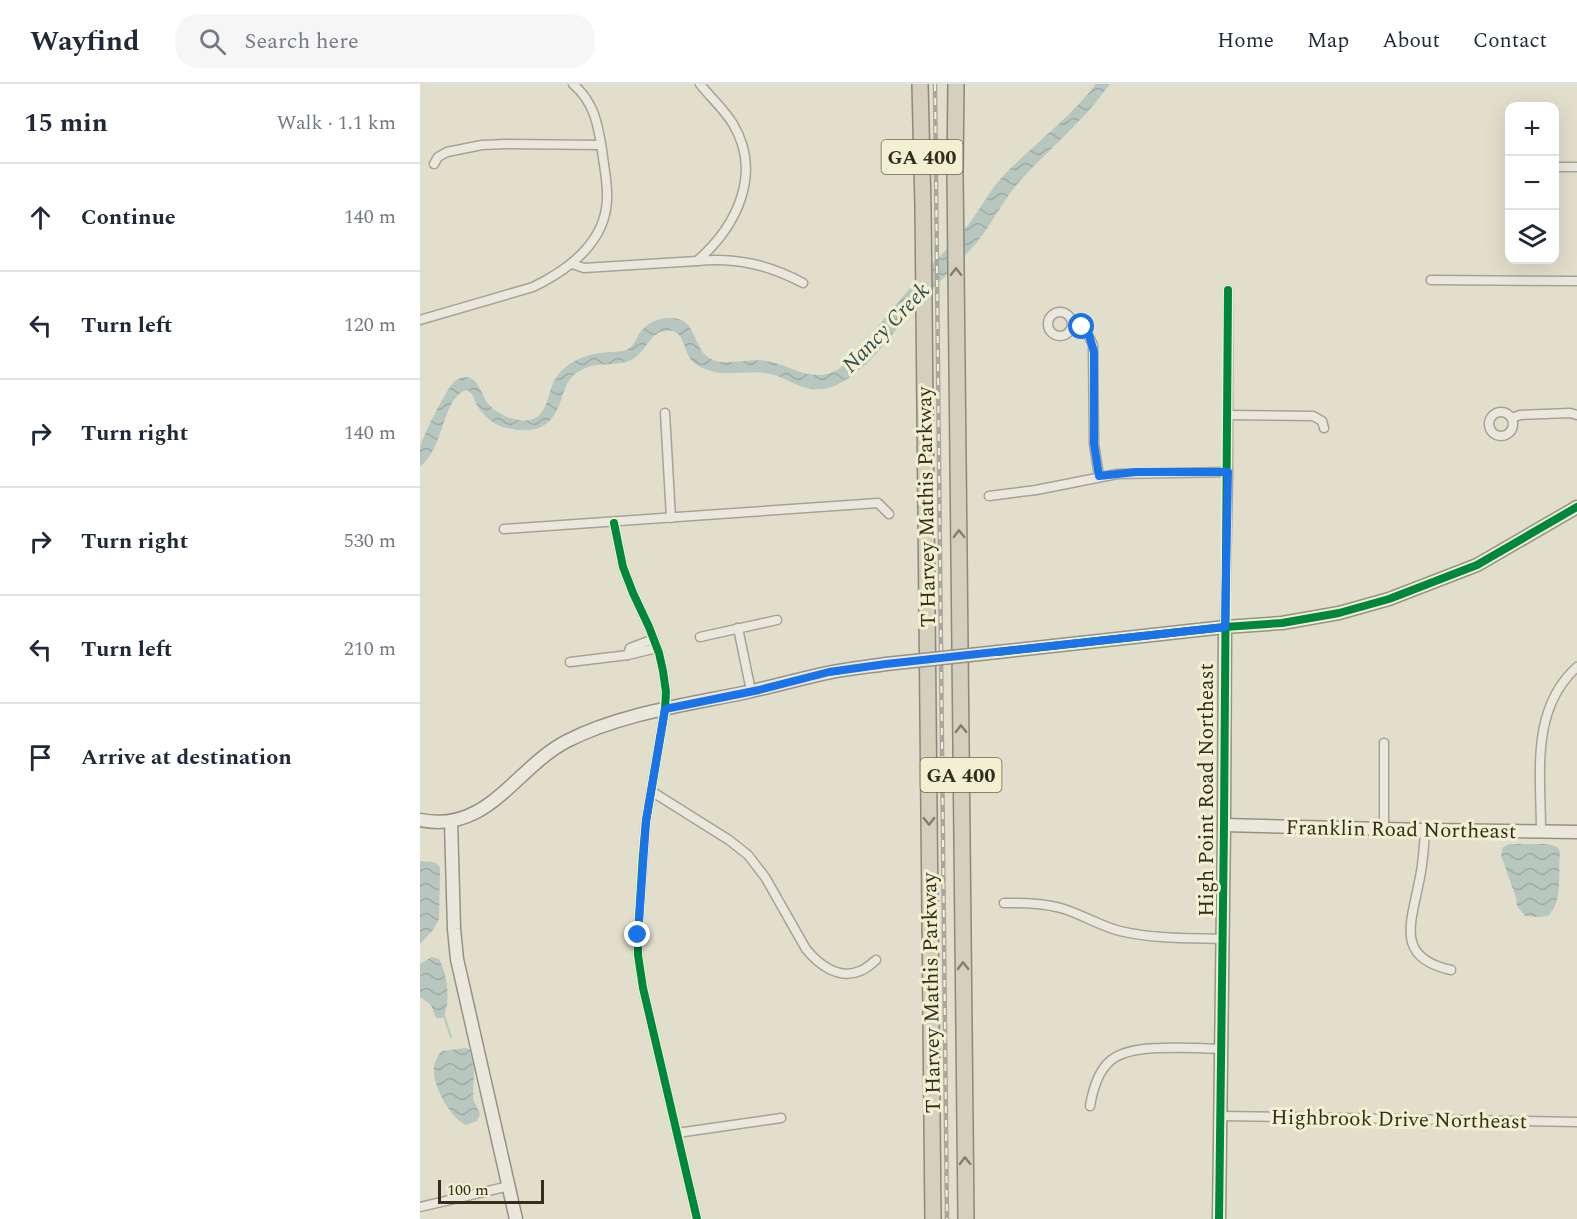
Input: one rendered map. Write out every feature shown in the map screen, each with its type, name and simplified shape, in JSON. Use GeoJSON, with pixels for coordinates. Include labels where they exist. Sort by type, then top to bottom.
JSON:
{"type":"FeatureCollection","features":[{"type":"Feature","properties":{"kind":"highway","name":"T Harvey Mathis Parkway"},"geometry":{"type":"LineString","coordinates":[[920,84],[933,1219]]}},
{"type":"Feature","properties":{"kind":"highway","name":"T Harvey Mathis Parkway"},"geometry":{"type":"LineString","coordinates":[[956,84],[966,1219]]}},
{"type":"Feature","properties":{"kind":"street"},"geometry":{"type":"LineString","coordinates":[[420,320],[526,290],[546,281],[572,264],[593,241],[602,226],[607,192],[596,118],[587,99],[573,84]]}},
{"type":"Feature","properties":{"kind":"street"},"geometry":{"type":"LineString","coordinates":[[697,261],[719,239],[731,220],[741,199],[745,175],[741,142],[733,125],[700,84]]}},
{"type":"Feature","properties":{"kind":"street"},"geometry":{"type":"LineString","coordinates":[[434,164],[447,152],[482,145],[601,145]]}},
{"type":"Feature","properties":{"kind":"street"},"geometry":{"type":"LineString","coordinates":[[1559,167],[1577,167]]}},
{"type":"Feature","properties":{"kind":"street"},"geometry":{"type":"LineString","coordinates":[[572,264],[584,268],[724,260],[752,263],[778,271],[803,283]]}},
{"type":"Feature","properties":{"kind":"street"},"geometry":{"type":"LineString","coordinates":[[1431,280],[1577,281]]}},
{"type":"Feature","properties":{"kind":"street","name":"High Point Road Northeast"},"geometry":{"type":"LineString","coordinates":[[1219,1219],[1228,290]]}},
{"type":"Feature","properties":{"kind":"street"},"geometry":{"type":"LineString","coordinates":[[1072,322],[1082,327],[1089,335],[1093,345],[1094,444],[1099,476]]}},
{"type":"Feature","properties":{"kind":"street"},"geometry":{"type":"LineString","coordinates":[[665,413],[670,518]]}},
{"type":"Feature","properties":{"kind":"street"},"geometry":{"type":"LineString","coordinates":[[1512,418],[1520,415],[1570,413],[1577,415]]}},
{"type":"Feature","properties":{"kind":"street"},"geometry":{"type":"LineString","coordinates":[[1228,415],[1313,416],[1322,421],[1324,428]]}},
{"type":"Feature","properties":{"kind":"street"},"geometry":{"type":"LineString","coordinates":[[989,496],[1036,490],[1099,476],[1136,472],[1228,472]]}},
{"type":"Feature","properties":{"kind":"street"},"geometry":{"type":"LineString","coordinates":[[504,529],[879,503],[889,514]]}},
{"type":"Feature","properties":{"kind":"street"},"geometry":{"type":"LineString","coordinates":[[420,820],[451,821],[469,816],[487,807],[544,756],[565,742],[607,724],[829,672],[1225,627],[1282,623],[1339,613],[1389,599],[1477,565],[1577,507]]}},
{"type":"Feature","properties":{"kind":"street"},"geometry":{"type":"LineString","coordinates":[[614,522],[623,567],[656,643],[665,681],[665,709],[643,855],[638,955],[643,988],[697,1219]]}},
{"type":"Feature","properties":{"kind":"street"},"geometry":{"type":"LineString","coordinates":[[700,637],[777,620]]}},
{"type":"Feature","properties":{"kind":"street"},"geometry":{"type":"LineString","coordinates":[[738,628],[751,691]]}},
{"type":"Feature","properties":{"kind":"street"},"geometry":{"type":"LineString","coordinates":[[570,662],[628,655],[656,643]]}},
{"type":"Feature","properties":{"kind":"street"},"geometry":{"type":"LineString","coordinates":[[1541,831],[1540,750],[1544,722],[1560,687],[1577,667]]}},
{"type":"Feature","properties":{"kind":"street"},"geometry":{"type":"LineString","coordinates":[[1384,743],[1384,828]]}},
{"type":"Feature","properties":{"kind":"street"},"geometry":{"type":"LineString","coordinates":[[651,791],[729,840],[748,855],[765,877],[814,959],[825,967],[848,975],[862,971],[876,960]]}},
{"type":"Feature","properties":{"kind":"street"},"geometry":{"type":"LineString","coordinates":[[451,821],[457,959],[516,1219]]}},
{"type":"Feature","properties":{"kind":"street","name":"Franklin Road Northeast"},"geometry":{"type":"LineString","coordinates":[[1224,825],[1577,832]]}},
{"type":"Feature","properties":{"kind":"street"},"geometry":{"type":"LineString","coordinates":[[1425,830],[1423,863],[1410,923],[1410,937],[1415,950],[1424,960],[1436,967],[1451,970]]}},
{"type":"Feature","properties":{"kind":"street"},"geometry":{"type":"LineString","coordinates":[[1004,903],[1040,904],[1064,909],[1102,925],[1132,933],[1159,937],[1222,939]]}},
{"type":"Feature","properties":{"kind":"street"},"geometry":{"type":"LineString","coordinates":[[1090,1106],[1093,1089],[1101,1071],[1108,1062],[1122,1053],[1139,1048],[1221,1049]]}},
{"type":"Feature","properties":{"kind":"street","name":"Highbrook Drive Northeast"},"geometry":{"type":"LineString","coordinates":[[1221,1116],[1577,1122]]}},
{"type":"Feature","properties":{"kind":"street"},"geometry":{"type":"LineString","coordinates":[[677,1134],[781,1118]]}},
{"type":"Feature","properties":{"kind":"street"},"geometry":{"type":"LineString","coordinates":[[420,1207],[509,1186]]}},
{"type":"Feature","properties":{"kind":"water","name":"Nancy Creek"},"geometry":{"type":"Polygon","coordinates":[[[1096,84],[1110,84],[1064,137],[1015,187],[983,235],[969,251],[919,303],[869,361],[844,381],[828,388],[812,389],[771,374],[718,373],[692,361],[678,334],[670,330],[664,331],[654,336],[631,360],[589,367],[575,374],[566,386],[552,418],[541,427],[519,430],[496,424],[483,414],[472,395],[466,390],[452,403],[434,448],[420,466],[422,441],[442,400],[456,380],[469,377],[474,380],[489,405],[501,414],[514,419],[531,420],[543,411],[554,380],[568,365],[587,356],[628,349],[645,327],[653,321],[672,318],[686,323],[704,353],[715,361],[766,361],[813,375],[830,373],[839,369],[854,357],[915,282],[964,230],[1004,175],[1075,108],[1096,84]]]}},
{"type":"Feature","properties":{"kind":"water"},"geometry":{"type":"Polygon","coordinates":[[[1510,844],[1548,844],[1557,847],[1560,852],[1558,895],[1553,910],[1548,916],[1525,916],[1517,906],[1501,855],[1503,847],[1510,844]]]}},
{"type":"Feature","properties":{"kind":"water"},"geometry":{"type":"Polygon","coordinates":[[[420,861],[434,863],[440,868],[439,919],[433,930],[420,944],[420,861]]]}},
{"type":"Feature","properties":{"kind":"water"},"geometry":{"type":"Polygon","coordinates":[[[432,957],[439,959],[446,979],[448,995],[446,1010],[442,1018],[436,1018],[431,1005],[420,997],[420,964],[432,957]]]}},
{"type":"Feature","properties":{"kind":"water"},"geometry":{"type":"Polygon","coordinates":[[[466,1048],[470,1050],[474,1070],[473,1099],[480,1114],[477,1121],[466,1125],[454,1116],[444,1101],[436,1083],[434,1068],[442,1051],[466,1048]]]}},
{"type":"Feature","properties":{"kind":"waterway"},"geometry":{"type":"LineString","coordinates":[[444,1016],[451,1037]]}},
{"type":"Feature","properties":{"kind":"railway"},"geometry":{"type":"LineString","coordinates":[[935,84],[947,1219]]}},
{"type":"Feature","properties":{"kind":"cycle path"},"geometry":{"type":"LineString","coordinates":[[1219,1219],[1228,290]]}},
{"type":"Feature","properties":{"kind":"cycle path"},"geometry":{"type":"LineString","coordinates":[[998,652],[1225,627],[1282,623],[1339,613],[1389,599],[1477,565],[1577,507]]}},
{"type":"Feature","properties":{"kind":"cycle path"},"geometry":{"type":"LineString","coordinates":[[614,523],[623,567],[659,653],[666,692],[646,821],[638,955],[643,988],[697,1219]]}},
{"type":"Feature","properties":{"kind":"route"},"geometry":{"type":"LineString","coordinates":[[638,935],[646,821],[665,709],[759,690],[829,672],[1225,627],[1228,472],[1136,472],[1099,476],[1094,444],[1094,352],[1089,335],[1082,327]]}}]}
